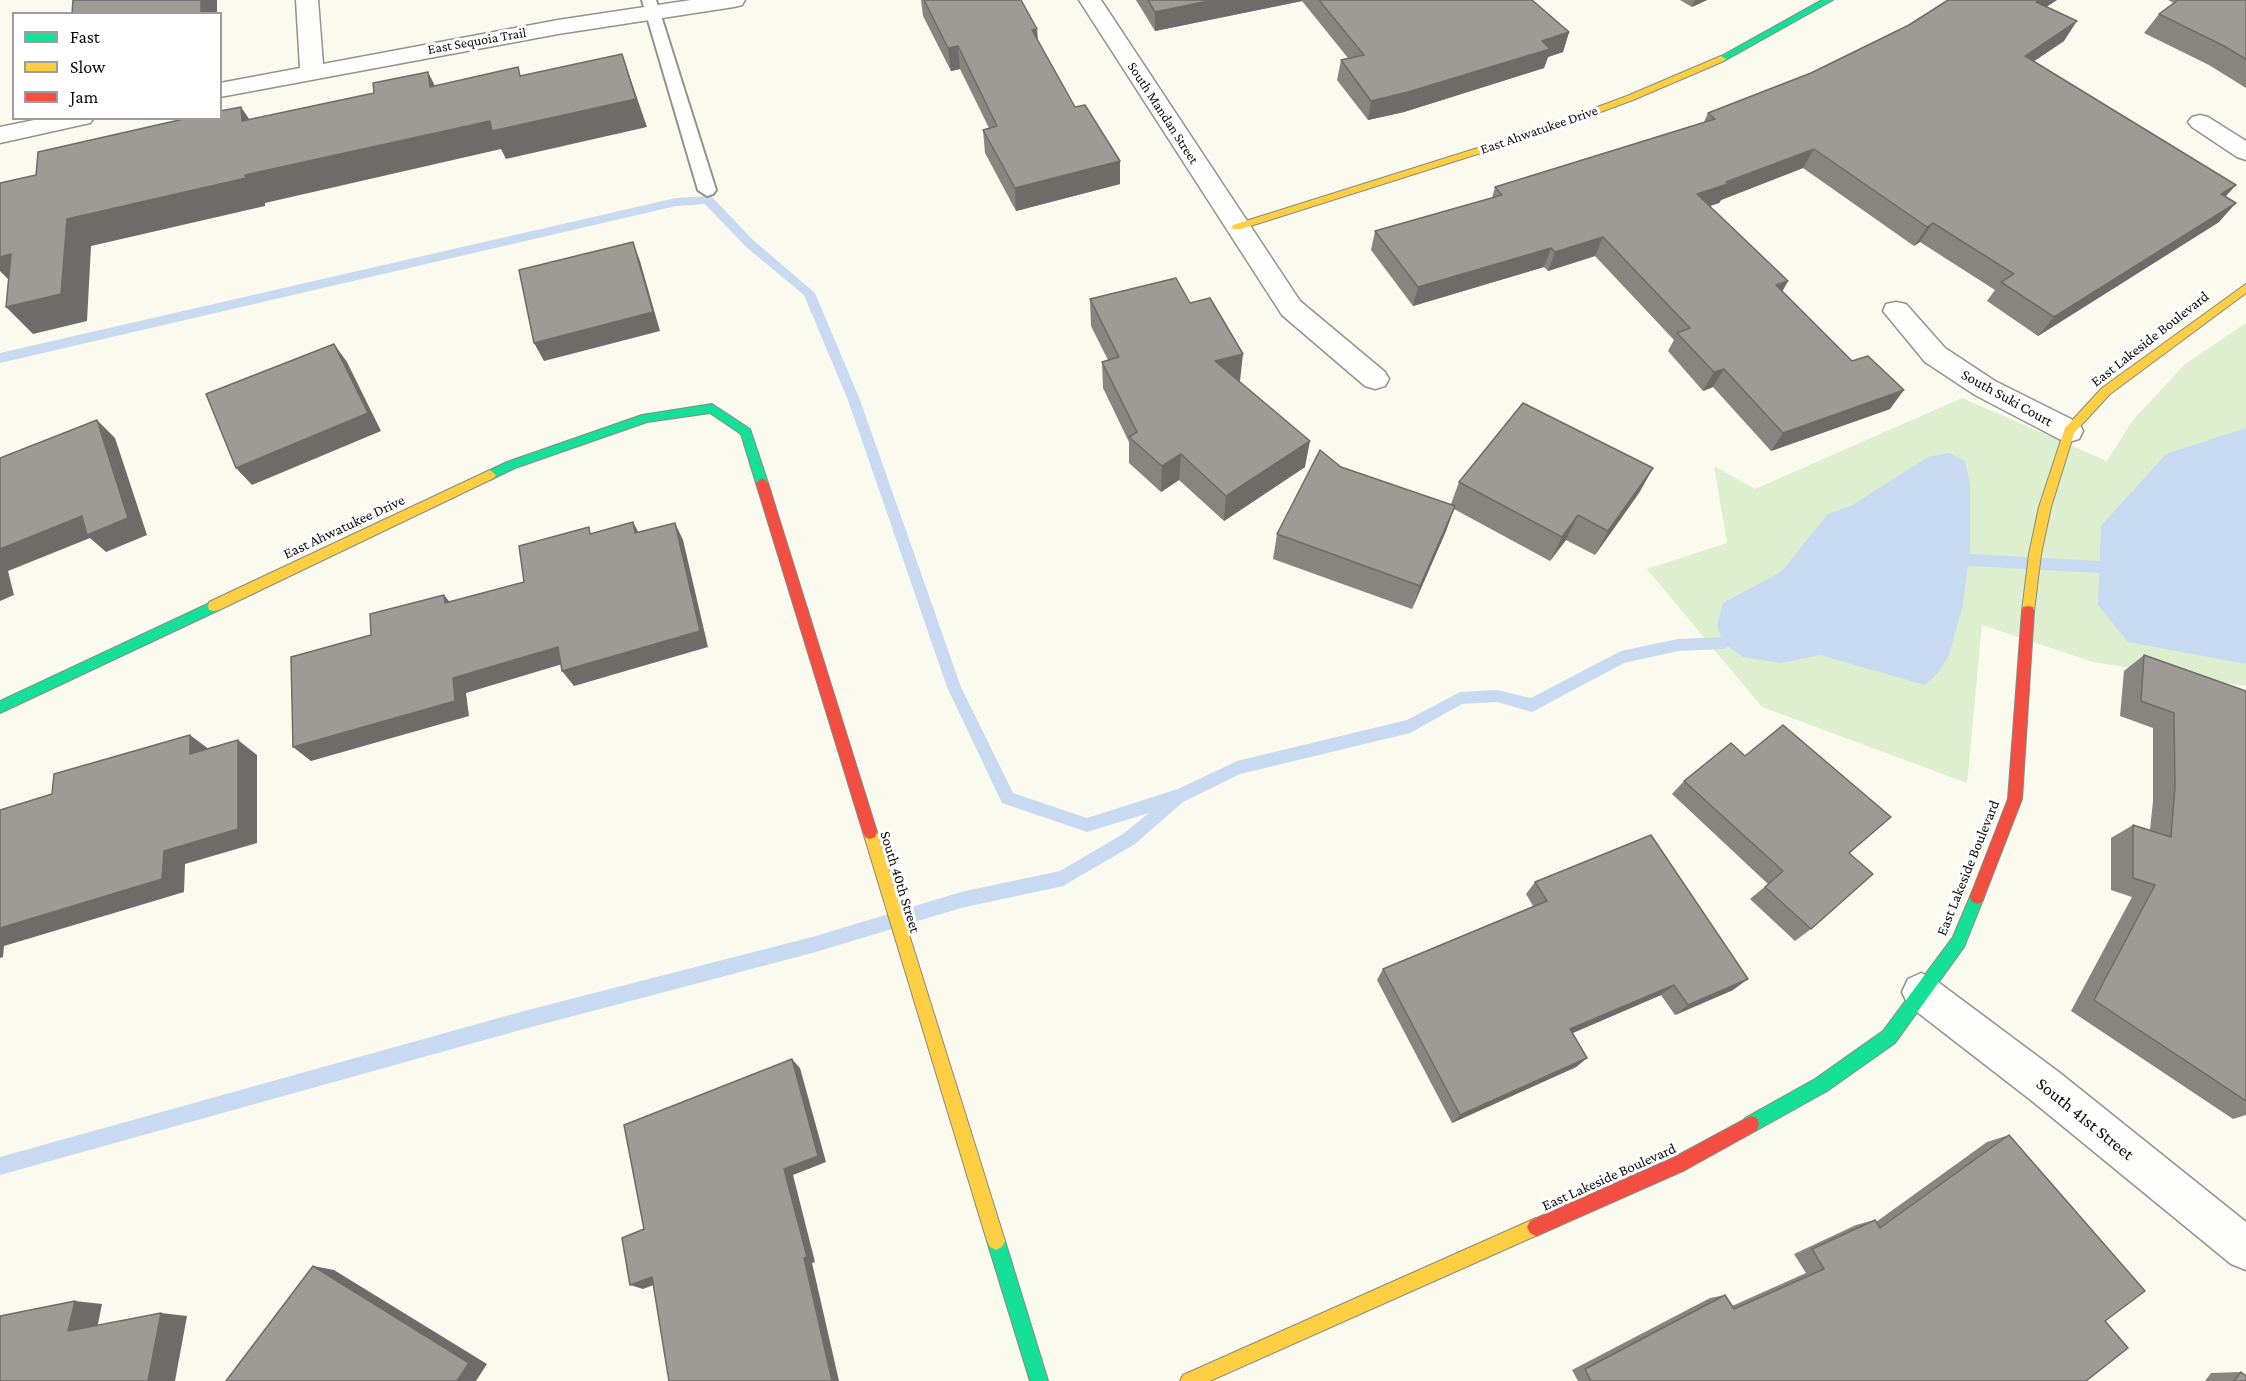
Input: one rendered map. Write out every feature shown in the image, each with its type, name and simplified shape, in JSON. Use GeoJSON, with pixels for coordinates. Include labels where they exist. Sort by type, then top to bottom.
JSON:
{"type":"FeatureCollection","features":[{"type":"Feature","properties":{"kind":"street"},"geometry":{"type":"LineString","coordinates":[[307,0],[312,71]]}},
{"type":"Feature","properties":{"kind":"street","name":"East Sequoia Trail"},"geometry":{"type":"LineString","coordinates":[[222,90],[652,6],[734,0]]}},
{"type":"Feature","properties":{"kind":"street","name":"South Mandan Street"},"geometry":{"type":"LineString","coordinates":[[1090,0],[1290,308],[1375,379]]}},
{"type":"Feature","properties":{"kind":"street","name":"East Ahwatukee Drive"},"geometry":{"type":"LineString","coordinates":[[1237,227],[1541,131],[1640,94],[1711,66],[1829,0]]}},
{"type":"Feature","properties":{"kind":"street"},"geometry":{"type":"LineString","coordinates":[[0,135],[72,120]]}},
{"type":"Feature","properties":{"kind":"street"},"geometry":{"type":"LineString","coordinates":[[2200,122],[2246,152]]}},
{"type":"Feature","properties":{"kind":"street","name":"East Lakeside Boulevard"},"geometry":{"type":"LineString","coordinates":[[1189,1381],[1679,1164],[1821,1085],[1889,1037],[1959,942],[1986,878],[2014,799],[2025,641],[2035,554],[2044,507],[2069,431],[2106,391],[2184,331],[2246,288]]}},
{"type":"Feature","properties":{"kind":"street","name":"South Suki Court"},"geometry":{"type":"LineString","coordinates":[[1896,311],[1935,355],[1985,388],[2069,431]]}},
{"type":"Feature","properties":{"kind":"street","name":"East Ahwatukee Drive"},"geometry":{"type":"LineString","coordinates":[[0,707],[511,465],[646,418],[712,408]]}},
{"type":"Feature","properties":{"kind":"street","name":"South 40th Street"},"geometry":{"type":"LineString","coordinates":[[712,408],[746,432],[878,867],[1039,1381]]}},
{"type":"Feature","properties":{"kind":"street","name":"South 41st Street"},"geometry":{"type":"LineString","coordinates":[[1921,992],[2046,1087],[2246,1249]]}},
{"type":"Feature","properties":{"kind":"lane"},"geometry":{"type":"LineString","coordinates":[[652,6],[707,190]]}},
{"type":"Feature","properties":{"kind":"green space"},"geometry":{"type":"Polygon","coordinates":[[[2246,323],[2246,686],[2093,662],[1982,625],[1967,783],[1762,707],[1647,569],[1727,543],[1714,466],[1755,489],[1962,398],[2107,461],[2133,420],[2185,364],[2246,323]]]}},
{"type":"Feature","properties":{"kind":"water"},"geometry":{"type":"Polygon","coordinates":[[[2246,428],[2246,664],[2128,642],[2098,605],[2101,526],[2166,454],[2246,428]]]}},
{"type":"Feature","properties":{"kind":"water"},"geometry":{"type":"Polygon","coordinates":[[[1949,453],[1965,461],[1970,484],[1970,548],[1963,605],[1949,655],[1938,673],[1925,685],[1820,655],[1781,663],[1743,657],[1723,643],[1717,625],[1723,603],[1781,572],[1828,514],[1851,506],[1928,457],[1949,453]]]}},
{"type":"Feature","properties":{"kind":"building"},"geometry":{"type":"Polygon","coordinates":[[[73,0],[201,0],[201,12],[72,12],[73,0]]]}},
{"type":"Feature","properties":{"kind":"building"},"geometry":{"type":"Polygon","coordinates":[[[924,0],[1021,0],[1037,29],[1032,30],[1075,107],[1085,105],[1120,161],[1015,188],[983,130],[997,126],[958,46],[948,48],[924,0]]]}},
{"type":"Feature","properties":{"kind":"building"},"geometry":{"type":"Polygon","coordinates":[[[1148,0],[1213,0],[1155,12],[1148,0]]]}},
{"type":"Feature","properties":{"kind":"building"},"geometry":{"type":"Polygon","coordinates":[[[1319,0],[1532,0],[1569,32],[1542,41],[1550,49],[1371,101],[1341,60],[1364,55],[1319,0]]]}},
{"type":"Feature","properties":{"kind":"building"},"geometry":{"type":"Polygon","coordinates":[[[1948,0],[2039,0],[2036,2],[2077,21],[2025,56],[2236,185],[2221,194],[2236,203],[2054,317],[2001,282],[2014,274],[1933,223],[1927,227],[1814,149],[1697,194],[1788,281],[1776,285],[1852,361],[1868,356],[1904,390],[1783,433],[1724,369],[1714,372],[1677,333],[1690,328],[1603,237],[1555,252],[1551,248],[1418,287],[1375,231],[1502,195],[1495,187],[1715,119],[1708,113],[1811,73],[1909,25],[1948,0]]]}},
{"type":"Feature","properties":{"kind":"building"},"geometry":{"type":"Polygon","coordinates":[[[2178,0],[2246,0],[2246,59],[2159,14],[2178,0]]]}},
{"type":"Feature","properties":{"kind":"building"},"geometry":{"type":"Polygon","coordinates":[[[622,54],[636,99],[492,131],[490,121],[245,175],[246,178],[67,219],[61,294],[6,307],[11,254],[0,257],[0,183],[36,175],[38,152],[179,120],[222,120],[222,111],[241,107],[242,121],[374,93],[373,83],[428,72],[430,87],[518,67],[520,76],[622,54]]]}},
{"type":"Feature","properties":{"kind":"building"},"geometry":{"type":"Polygon","coordinates":[[[633,242],[653,312],[534,343],[519,270],[633,242]]]}},
{"type":"Feature","properties":{"kind":"building"},"geometry":{"type":"Polygon","coordinates":[[[1176,278],[1190,303],[1210,298],[1243,354],[1215,361],[1310,441],[1226,496],[1181,454],[1162,466],[1129,437],[1137,432],[1102,362],[1119,357],[1090,299],[1176,278]]]}},
{"type":"Feature","properties":{"kind":"building"},"geometry":{"type":"Polygon","coordinates":[[[334,344],[368,413],[236,468],[206,394],[334,344]]]}},
{"type":"Feature","properties":{"kind":"building"},"geometry":{"type":"Polygon","coordinates":[[[1523,403],[1653,468],[1608,531],[1578,515],[1562,537],[1459,482],[1523,403]]]}},
{"type":"Feature","properties":{"kind":"building"},"geometry":{"type":"Polygon","coordinates":[[[97,420],[128,518],[87,535],[82,516],[0,549],[0,458],[97,420]]]}},
{"type":"Feature","properties":{"kind":"building"},"geometry":{"type":"Polygon","coordinates":[[[1320,450],[1341,467],[1455,506],[1420,586],[1277,534],[1320,450]]]}},
{"type":"Feature","properties":{"kind":"building"},"geometry":{"type":"Polygon","coordinates":[[[633,522],[635,533],[675,523],[700,631],[562,671],[558,647],[453,678],[455,701],[293,747],[291,657],[371,635],[370,614],[444,595],[445,603],[524,582],[519,546],[589,527],[590,534],[633,522]]]}},
{"type":"Feature","properties":{"kind":"building"},"geometry":{"type":"Polygon","coordinates":[[[2144,655],[2246,691],[2246,1101],[2094,1000],[2155,885],[2133,878],[2133,825],[2171,837],[2175,787],[2174,713],[2141,701],[2144,655]]]}},
{"type":"Feature","properties":{"kind":"building"},"geometry":{"type":"Polygon","coordinates":[[[1783,725],[1891,817],[1849,853],[1873,874],[1811,929],[1765,887],[1783,871],[1684,781],[1731,743],[1745,756],[1783,725]]]}},
{"type":"Feature","properties":{"kind":"building"},"geometry":{"type":"Polygon","coordinates":[[[190,735],[190,754],[238,740],[238,829],[164,851],[162,879],[0,928],[0,810],[52,794],[54,774],[190,735]]]}},
{"type":"Feature","properties":{"kind":"building"},"geometry":{"type":"Polygon","coordinates":[[[1651,835],[1748,979],[1688,1005],[1674,985],[1570,1029],[1587,1058],[1460,1115],[1383,969],[1547,901],[1535,882],[1651,835]]]}},
{"type":"Feature","properties":{"kind":"building"},"geometry":{"type":"Polygon","coordinates":[[[792,1059],[818,1156],[784,1169],[807,1257],[804,1258],[832,1381],[669,1381],[652,1277],[630,1285],[622,1238],[644,1229],[624,1125],[792,1059]]]}},
{"type":"Feature","properties":{"kind":"building"},"geometry":{"type":"Polygon","coordinates":[[[2009,1135],[2145,1291],[2105,1321],[2128,1348],[2086,1381],[1591,1381],[1585,1369],[1725,1295],[1734,1309],[1824,1269],[1812,1249],[1875,1220],[1880,1228],[2009,1135]]]}},
{"type":"Feature","properties":{"kind":"building"},"geometry":{"type":"Polygon","coordinates":[[[313,1266],[469,1363],[457,1381],[226,1381],[313,1266]]]}},
{"type":"Feature","properties":{"kind":"building"},"geometry":{"type":"Polygon","coordinates":[[[75,1301],[68,1331],[161,1313],[148,1381],[0,1381],[0,1316],[75,1301]]]}},
{"type":"Feature","properties":{"kind":"building"},"geometry":{"type":"Polygon","coordinates":[[[2241,1372],[2246,1376],[2246,1381],[2234,1381],[2241,1372]]]}},
{"type":"Feature","properties":{"kind":"waterway"},"geometry":{"type":"LineString","coordinates":[[0,358],[676,202],[708,200],[749,243],[809,293],[854,400],[954,687],[1008,798],[1087,825],[1182,795],[1237,768],[1410,726],[1460,698],[1497,696],[1532,705],[1621,657],[1678,645],[1723,643],[1741,635]]}},
{"type":"Feature","properties":{"kind":"waterway"},"geometry":{"type":"LineString","coordinates":[[1949,562],[1969,560],[2120,568]]}},
{"type":"Feature","properties":{"kind":"waterway"},"geometry":{"type":"LineString","coordinates":[[0,1166],[524,1020],[816,944],[961,900],[1063,878],[1129,839],[1176,800]]}},
{"type":"Feature","properties":{"kind":"traffic: fast"},"geometry":{"type":"LineString","coordinates":[[1721,59],[1829,0]]}},
{"type":"Feature","properties":{"kind":"traffic: fast"},"geometry":{"type":"LineString","coordinates":[[490,475],[511,465],[646,418],[712,408],[746,432],[762,483]]}},
{"type":"Feature","properties":{"kind":"traffic: fast"},"geometry":{"type":"LineString","coordinates":[[0,707],[214,606]]}},
{"type":"Feature","properties":{"kind":"traffic: fast"},"geometry":{"type":"LineString","coordinates":[[1751,1124],[1821,1085],[1889,1037],[1959,942],[1977,897]]}},
{"type":"Feature","properties":{"kind":"traffic: fast"},"geometry":{"type":"LineString","coordinates":[[996,1241],[1039,1381]]}},
{"type":"Feature","properties":{"kind":"traffic: slow"},"geometry":{"type":"LineString","coordinates":[[1237,227],[1541,131],[1630,98],[1721,59]]}},
{"type":"Feature","properties":{"kind":"traffic: slow"},"geometry":{"type":"LineString","coordinates":[[2028,611],[2035,554],[2045,507],[2069,431],[2106,391],[2246,288]]}},
{"type":"Feature","properties":{"kind":"traffic: slow"},"geometry":{"type":"LineString","coordinates":[[214,606],[490,475]]}},
{"type":"Feature","properties":{"kind":"traffic: slow"},"geometry":{"type":"LineString","coordinates":[[870,832],[996,1241]]}},
{"type":"Feature","properties":{"kind":"traffic: slow"},"geometry":{"type":"LineString","coordinates":[[1189,1381],[1536,1227]]}},
{"type":"Feature","properties":{"kind":"traffic: jam"},"geometry":{"type":"LineString","coordinates":[[762,483],[870,832]]}},
{"type":"Feature","properties":{"kind":"traffic: jam"},"geometry":{"type":"LineString","coordinates":[[1977,897],[2015,799],[2028,611]]}},
{"type":"Feature","properties":{"kind":"traffic: jam"},"geometry":{"type":"LineString","coordinates":[[1536,1227],[1679,1164],[1751,1124]]}}]}
